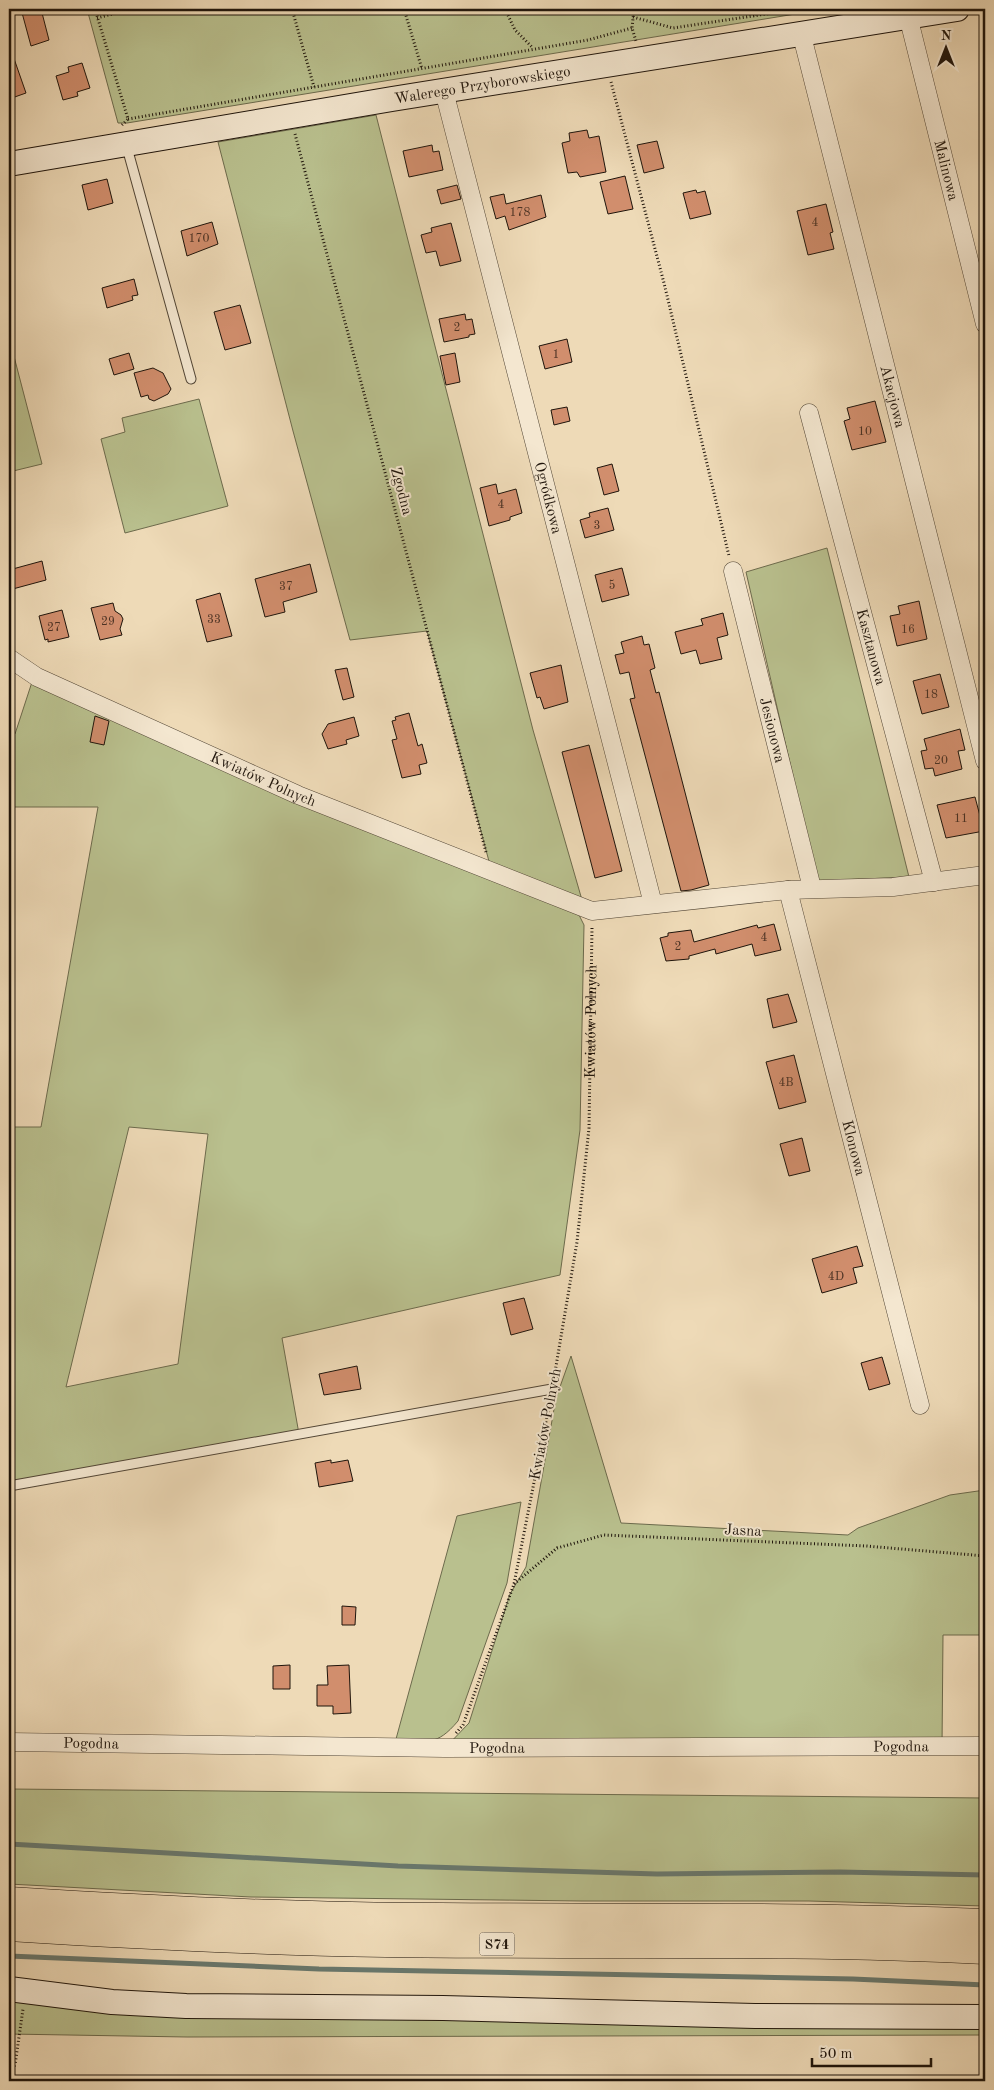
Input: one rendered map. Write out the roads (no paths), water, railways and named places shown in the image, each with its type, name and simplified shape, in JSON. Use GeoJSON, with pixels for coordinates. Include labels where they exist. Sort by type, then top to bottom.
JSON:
{"type":"FeatureCollection","features":[{"type":"Feature","properties":{"kind":"highway","name":"S74"},"geometry":{"type":"LineString","coordinates":[[9,1901],[282,1915],[439,1918],[768,1917],[985,1923]]}},
{"type":"Feature","properties":{"kind":"highway","name":"S74"},"geometry":{"type":"LineString","coordinates":[[9,1927],[293,1941],[430,1944],[777,1943],[985,1950]]}},
{"type":"Feature","properties":{"kind":"street","name":"Walerego Przyborowskiego"},"geometry":{"type":"LineString","coordinates":[[9,164],[801,32],[956,9]]}},
{"type":"Feature","properties":{"kind":"street","name":"Malinowa"},"geometry":{"type":"LineString","coordinates":[[908,16],[985,324]]}},
{"type":"Feature","properties":{"kind":"street","name":"Akacjowa"},"geometry":{"type":"LineString","coordinates":[[801,32],[985,761]]}},
{"type":"Feature","properties":{"kind":"street","name":"Ogródkowa"},"geometry":{"type":"LineString","coordinates":[[444,91],[653,904]]}},
{"type":"Feature","properties":{"kind":"street","name":"Kasztanowa"},"geometry":{"type":"LineString","coordinates":[[809,413],[934,882]]}},
{"type":"Feature","properties":{"kind":"street","name":"Jesionowa"},"geometry":{"type":"LineString","coordinates":[[733,571],[812,888]]}},
{"type":"Feature","properties":{"kind":"street","name":"Kwiatów Polnych"},"geometry":{"type":"LineString","coordinates":[[9,658],[37,676],[298,795],[592,911],[653,904]]}},
{"type":"Feature","properties":{"kind":"street"},"geometry":{"type":"LineString","coordinates":[[653,904],[812,888],[893,887],[985,875]]}},
{"type":"Feature","properties":{"kind":"street","name":"Klonowa"},"geometry":{"type":"LineString","coordinates":[[788,890],[920,1405]]}},
{"type":"Feature","properties":{"kind":"street","name":"Pogodna"},"geometry":{"type":"LineString","coordinates":[[9,1742],[445,1748],[985,1746]]}},
{"type":"Feature","properties":{"kind":"street"},"geometry":{"type":"LineString","coordinates":[[18,1990],[112,2002],[186,2006],[443,2008],[755,2016],[985,2017]]}},
{"type":"Feature","properties":{"kind":"lane"},"geometry":{"type":"LineString","coordinates":[[121,145],[192,379]]}},
{"type":"Feature","properties":{"kind":"lane"},"geometry":{"type":"LineString","coordinates":[[9,1486],[552,1389]]}},
{"type":"Feature","properties":{"kind":"waterway"},"geometry":{"type":"LineString","coordinates":[[9,1844],[398,1866],[657,1874],[840,1872],[985,1875]]}},
{"type":"Feature","properties":{"kind":"waterway"},"geometry":{"type":"LineString","coordinates":[[9,1956],[319,1969],[853,1979],[985,1985]]}}]}
